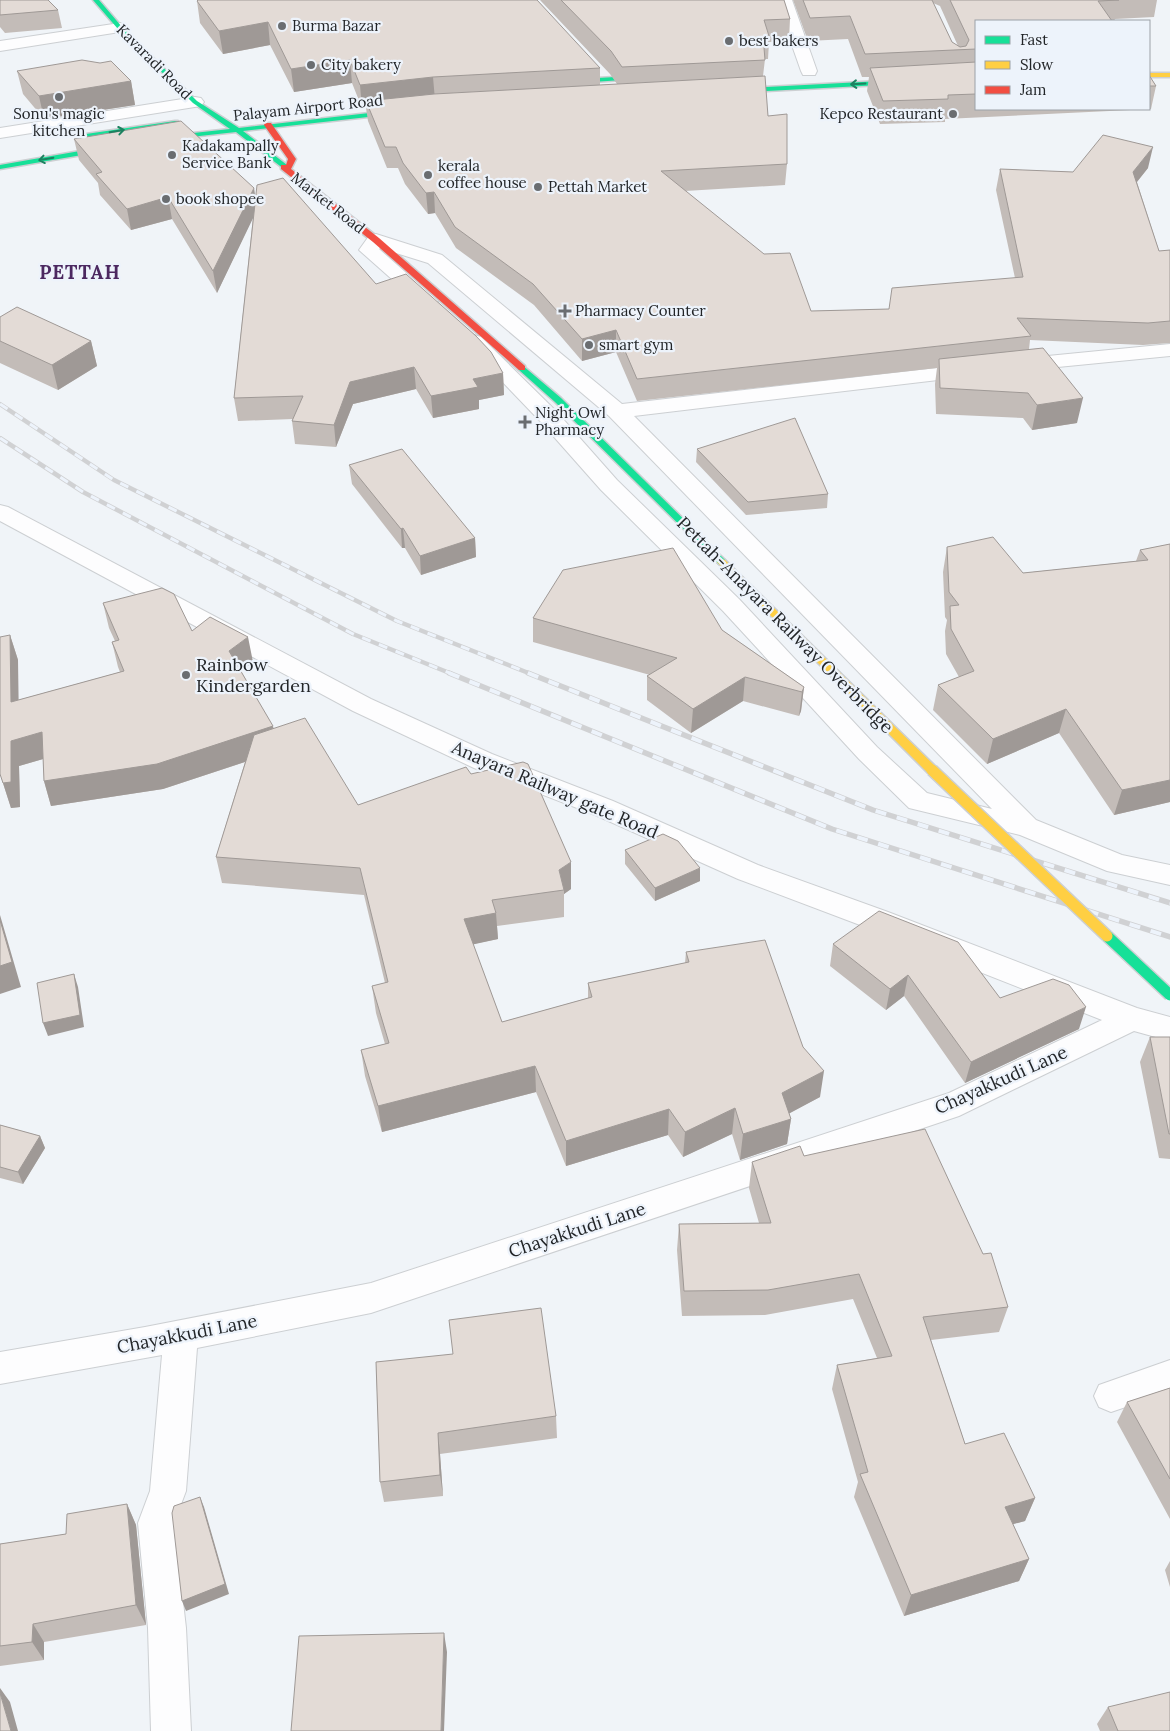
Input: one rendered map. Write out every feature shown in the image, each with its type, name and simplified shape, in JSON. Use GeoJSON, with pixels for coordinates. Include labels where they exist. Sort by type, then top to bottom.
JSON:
{"type":"FeatureCollection","features":[{"type":"Feature","properties":{"kind":"main road","name":"Kavaradi Road"},"geometry":{"type":"LineString","coordinates":[[96,0],[120,28],[195,102],[236,129]]}},
{"type":"Feature","properties":{"kind":"main road"},"geometry":{"type":"LineString","coordinates":[[1150,75],[1170,75]]}},
{"type":"Feature","properties":{"kind":"main road"},"geometry":{"type":"LineString","coordinates":[[554,83],[662,76]]}},
{"type":"Feature","properties":{"kind":"main road"},"geometry":{"type":"LineString","coordinates":[[721,91],[975,78]]}},
{"type":"Feature","properties":{"kind":"main road","name":"Palayam Airport Road"},"geometry":{"type":"LineString","coordinates":[[147,141],[268,125],[415,110]]}},
{"type":"Feature","properties":{"kind":"main road","name":"Palayam Airport Road"},"geometry":{"type":"LineString","coordinates":[[74,138],[237,116]]}},
{"type":"Feature","properties":{"kind":"main road"},"geometry":{"type":"LineString","coordinates":[[256,162],[286,170],[292,159],[268,125]]}},
{"type":"Feature","properties":{"kind":"main road","name":"Market Road"},"geometry":{"type":"LineString","coordinates":[[236,129],[376,240],[397,259]]}},
{"type":"Feature","properties":{"kind":"main road"},"geometry":{"type":"LineString","coordinates":[[209,132],[225,142]]}},
{"type":"Feature","properties":{"kind":"main road"},"geometry":{"type":"LineString","coordinates":[[0,167],[129,144]]}},
{"type":"Feature","properties":{"kind":"main road","name":"Pettah-Anayara Railway Overbridge"},"geometry":{"type":"LineString","coordinates":[[397,259],[558,400],[932,770],[1170,995]]}},
{"type":"Feature","properties":{"kind":"street"},"geometry":{"type":"LineString","coordinates":[[784,0],[809,71]]}},
{"type":"Feature","properties":{"kind":"street"},"geometry":{"type":"LineString","coordinates":[[0,46],[120,28]]}},
{"type":"Feature","properties":{"kind":"street"},"geometry":{"type":"LineString","coordinates":[[590,64],[614,96]]}},
{"type":"Feature","properties":{"kind":"street"},"geometry":{"type":"LineString","coordinates":[[0,133],[195,102]]}},
{"type":"Feature","properties":{"kind":"street"},"geometry":{"type":"LineString","coordinates":[[1026,827],[617,411],[435,259],[376,240],[369,250],[477,344],[547,415],[609,485],[732,605],[868,753],[918,801],[1026,827],[1117,864],[1170,875]]}},
{"type":"Feature","properties":{"kind":"street"},"geometry":{"type":"LineString","coordinates":[[617,411],[1170,350]]}},
{"type":"Feature","properties":{"kind":"street","name":"Anayara Railway gate Road"},"geometry":{"type":"LineString","coordinates":[[0,512],[362,705],[483,761],[604,808],[748,872],[878,920],[1132,1019]]}},
{"type":"Feature","properties":{"kind":"street"},"geometry":{"type":"LineString","coordinates":[[1132,1019],[1170,1029]]}},
{"type":"Feature","properties":{"kind":"street"},"geometry":{"type":"LineString","coordinates":[[1132,1019],[1170,1045]]}},
{"type":"Feature","properties":{"kind":"street","name":"Chayakkudi Lane"},"geometry":{"type":"LineString","coordinates":[[0,1368],[371,1298],[959,1103],[1132,1019]]}},
{"type":"Feature","properties":{"kind":"street"},"geometry":{"type":"LineString","coordinates":[[171,1731],[167,1628],[156,1523],[168,1491],[181,1335]]}},
{"type":"Feature","properties":{"kind":"street"},"geometry":{"type":"LineString","coordinates":[[1112,1396],[1170,1376]]}},
{"type":"Feature","properties":{"kind":"building"},"geometry":{"type":"Polygon","coordinates":[[[0,0],[48,0],[58,10],[0,15],[0,0]]]}},
{"type":"Feature","properties":{"kind":"building"},"geometry":{"type":"Polygon","coordinates":[[[198,0],[537,0],[600,68],[433,77],[360,85],[350,60],[291,69],[268,22],[219,31],[198,0]]]}},
{"type":"Feature","properties":{"kind":"building"},"geometry":{"type":"Polygon","coordinates":[[[561,0],[784,0],[790,19],[764,20],[769,36],[763,36],[765,60],[622,67],[611,51],[561,0]]]}},
{"type":"Feature","properties":{"kind":"building"},"geometry":{"type":"Polygon","coordinates":[[[803,0],[932,0],[952,42],[960,47],[966,46],[969,40],[950,0],[1119,0],[1098,1],[1111,20],[975,20],[975,49],[865,54],[850,16],[810,18],[803,0]]]}},
{"type":"Feature","properties":{"kind":"building"},"geometry":{"type":"Polygon","coordinates":[[[82,60],[100,63],[111,61],[131,81],[39,96],[17,71],[82,60]]]}},
{"type":"Feature","properties":{"kind":"building"},"geometry":{"type":"Polygon","coordinates":[[[975,62],[975,94],[948,95],[948,99],[883,101],[870,68],[975,62]]]}},
{"type":"Feature","properties":{"kind":"building"},"geometry":{"type":"Polygon","coordinates":[[[765,76],[768,116],[787,114],[787,164],[661,171],[764,254],[790,253],[811,311],[889,309],[892,288],[1023,277],[1000,169],[1073,172],[1103,135],[1153,147],[1133,172],[1159,251],[1170,250],[1170,321],[1148,323],[1017,318],[1031,336],[637,379],[616,330],[582,339],[533,284],[455,227],[434,192],[426,193],[403,163],[396,147],[385,147],[366,101],[434,94],[765,76]]]}},
{"type":"Feature","properties":{"kind":"building"},"geometry":{"type":"Polygon","coordinates":[[[1150,77],[1156,86],[1150,86],[1150,77]]]}},
{"type":"Feature","properties":{"kind":"building"},"geometry":{"type":"Polygon","coordinates":[[[181,121],[254,188],[213,271],[168,197],[127,209],[96,174],[102,172],[74,139],[181,121]]]}},
{"type":"Feature","properties":{"kind":"building"},"geometry":{"type":"Polygon","coordinates":[[[283,178],[376,284],[406,274],[476,336],[491,352],[503,373],[473,379],[478,387],[431,396],[414,367],[350,382],[334,425],[292,421],[303,396],[234,398],[257,185],[283,178]]]}},
{"type":"Feature","properties":{"kind":"building"},"geometry":{"type":"Polygon","coordinates":[[[17,307],[91,341],[52,365],[0,341],[0,317],[17,307]]]}},
{"type":"Feature","properties":{"kind":"building"},"geometry":{"type":"Polygon","coordinates":[[[1043,348],[1083,398],[1037,405],[1028,393],[940,388],[939,359],[1043,348]]]}},
{"type":"Feature","properties":{"kind":"building"},"geometry":{"type":"Polygon","coordinates":[[[795,418],[828,494],[748,502],[697,449],[795,418]]]}},
{"type":"Feature","properties":{"kind":"building"},"geometry":{"type":"Polygon","coordinates":[[[402,449],[475,538],[420,556],[403,528],[401,529],[349,465],[402,449]]]}},
{"type":"Feature","properties":{"kind":"building"},"geometry":{"type":"Polygon","coordinates":[[[993,537],[1023,573],[1148,560],[1140,550],[1170,544],[1170,780],[1122,790],[1066,709],[993,739],[938,685],[974,671],[951,629],[950,606],[959,605],[949,592],[947,547],[993,537]]]}},
{"type":"Feature","properties":{"kind":"building"},"geometry":{"type":"Polygon","coordinates":[[[673,548],[722,630],[804,687],[802,692],[745,677],[693,709],[647,676],[677,658],[533,618],[563,570],[673,548]]]}},
{"type":"Feature","properties":{"kind":"building"},"geometry":{"type":"Polygon","coordinates":[[[162,588],[174,594],[192,631],[210,617],[248,637],[229,651],[273,726],[157,764],[44,781],[42,732],[11,741],[11,782],[3,783],[0,774],[0,637],[10,635],[11,702],[124,671],[112,642],[119,640],[103,603],[162,588]]]}},
{"type":"Feature","properties":{"kind":"building"},"geometry":{"type":"Polygon","coordinates":[[[305,718],[358,805],[466,767],[471,774],[523,762],[528,764],[571,862],[559,870],[564,890],[492,900],[496,913],[464,919],[502,1022],[592,997],[588,983],[689,962],[686,952],[765,940],[803,1047],[824,1071],[782,1093],[791,1119],[743,1134],[735,1108],[685,1132],[669,1109],[566,1141],[535,1066],[378,1106],[361,1050],[389,1043],[372,986],[388,982],[360,868],[216,857],[254,735],[305,718]]]}},
{"type":"Feature","properties":{"kind":"building"},"geometry":{"type":"Polygon","coordinates":[[[663,834],[678,841],[700,868],[655,888],[625,850],[663,834]]]}},
{"type":"Feature","properties":{"kind":"building"},"geometry":{"type":"Polygon","coordinates":[[[879,911],[958,942],[1000,998],[1053,979],[1069,985],[1086,1007],[971,1062],[908,975],[890,989],[833,944],[879,911]]]}},
{"type":"Feature","properties":{"kind":"building"},"geometry":{"type":"Polygon","coordinates":[[[0,920],[12,962],[0,966],[0,920]]]}},
{"type":"Feature","properties":{"kind":"building"},"geometry":{"type":"Polygon","coordinates":[[[74,974],[80,1015],[43,1023],[37,983],[74,974]]]}},
{"type":"Feature","properties":{"kind":"building"},"geometry":{"type":"Polygon","coordinates":[[[1150,1037],[1170,1037],[1170,1134],[1169,1134],[1150,1037]]]}},
{"type":"Feature","properties":{"kind":"building"},"geometry":{"type":"Polygon","coordinates":[[[0,1125],[40,1136],[18,1172],[0,1167],[0,1125]]]}},
{"type":"Feature","properties":{"kind":"building"},"geometry":{"type":"Polygon","coordinates":[[[925,1129],[983,1254],[991,1253],[1008,1307],[923,1317],[965,1444],[1004,1433],[1035,1498],[1005,1507],[1029,1559],[911,1595],[860,1474],[868,1472],[837,1365],[892,1356],[859,1274],[768,1290],[684,1291],[679,1224],[771,1223],[752,1162],[800,1146],[804,1156],[925,1129]]]}},
{"type":"Feature","properties":{"kind":"building"},"geometry":{"type":"Polygon","coordinates":[[[541,1308],[556,1416],[438,1433],[440,1475],[380,1482],[376,1362],[453,1354],[449,1320],[541,1308]]]}},
{"type":"Feature","properties":{"kind":"building"},"geometry":{"type":"Polygon","coordinates":[[[1170,1388],[1170,1479],[1127,1402],[1170,1388]]]}},
{"type":"Feature","properties":{"kind":"building"},"geometry":{"type":"Polygon","coordinates":[[[200,1497],[225,1584],[182,1601],[172,1513],[174,1506],[200,1497]]]}},
{"type":"Feature","properties":{"kind":"building"},"geometry":{"type":"Polygon","coordinates":[[[127,1504],[136,1605],[33,1624],[32,1642],[0,1646],[0,1544],[66,1534],[67,1514],[127,1504]]]}},
{"type":"Feature","properties":{"kind":"building"},"geometry":{"type":"Polygon","coordinates":[[[444,1633],[441,1731],[291,1731],[299,1636],[444,1633]]]}},
{"type":"Feature","properties":{"kind":"building"},"geometry":{"type":"Polygon","coordinates":[[[1170,1692],[1170,1731],[1118,1731],[1108,1707],[1170,1692]]]}},
{"type":"Feature","properties":{"kind":"building"},"geometry":{"type":"Polygon","coordinates":[[[0,1693],[11,1731],[0,1731],[0,1693]]]}},
{"type":"Feature","properties":{"kind":"railway"},"geometry":{"type":"LineString","coordinates":[[0,404],[114,480],[397,621],[531,674]]}},
{"type":"Feature","properties":{"kind":"railway"},"geometry":{"type":"LineString","coordinates":[[0,438],[83,492],[353,634],[452,674]]}},
{"type":"Feature","properties":{"kind":"railway"},"geometry":{"type":"LineString","coordinates":[[449,673],[832,829],[1170,937]]}},
{"type":"Feature","properties":{"kind":"railway"},"geometry":{"type":"LineString","coordinates":[[528,673],[873,810],[1170,903]]}},
{"type":"Feature","properties":{"kind":"traffic: fast"},"geometry":{"type":"LineString","coordinates":[[96,0],[120,28],[195,102],[236,129],[284,167]]}},
{"type":"Feature","properties":{"kind":"traffic: fast"},"geometry":{"type":"LineString","coordinates":[[563,82],[650,77]]}},
{"type":"Feature","properties":{"kind":"traffic: fast"},"geometry":{"type":"LineString","coordinates":[[729,91],[975,78]]}},
{"type":"Feature","properties":{"kind":"traffic: fast"},"geometry":{"type":"LineString","coordinates":[[157,139],[404,111]]}},
{"type":"Feature","properties":{"kind":"traffic: fast"},"geometry":{"type":"LineString","coordinates":[[86,136],[175,123]]}},
{"type":"Feature","properties":{"kind":"traffic: fast"},"geometry":{"type":"LineString","coordinates":[[0,167],[114,147]]}},
{"type":"Feature","properties":{"kind":"traffic: fast"},"geometry":{"type":"LineString","coordinates":[[522,368],[558,400],[722,562]]}},
{"type":"Feature","properties":{"kind":"traffic: fast"},"geometry":{"type":"LineString","coordinates":[[1107,936],[1170,995]]}},
{"type":"Feature","properties":{"kind":"traffic: slow"},"geometry":{"type":"LineString","coordinates":[[1150,75],[1170,75]]}},
{"type":"Feature","properties":{"kind":"traffic: slow"},"geometry":{"type":"LineString","coordinates":[[722,562],[932,770]]}},
{"type":"Feature","properties":{"kind":"traffic: slow"},"geometry":{"type":"LineString","coordinates":[[932,770],[1107,936]]}},
{"type":"Feature","properties":{"kind":"traffic: jam"},"geometry":{"type":"LineString","coordinates":[[268,125],[292,159],[288,168]]}},
{"type":"Feature","properties":{"kind":"traffic: jam"},"geometry":{"type":"LineString","coordinates":[[284,167],[376,240],[522,368]]}},
{"type":"Feature","properties":{"kind":"place","name":"Burma Bazar"},"geometry":{"type":"Point","coordinates":[282,26]}},
{"type":"Feature","properties":{"kind":"place","name":"best bakers"},"geometry":{"type":"Point","coordinates":[729,41]}},
{"type":"Feature","properties":{"kind":"place","name":"City bakery"},"geometry":{"type":"Point","coordinates":[311,65]}},
{"type":"Feature","properties":{"kind":"place","name":"Sonu's magic kitchen"},"geometry":{"type":"Point","coordinates":[59,97]}},
{"type":"Feature","properties":{"kind":"place","name":"Kepco Restaurant"},"geometry":{"type":"Point","coordinates":[953,114]}},
{"type":"Feature","properties":{"kind":"place","name":"Kadakampally Service Bank"},"geometry":{"type":"Point","coordinates":[172,155]}},
{"type":"Feature","properties":{"kind":"place","name":"kerala coffee house"},"geometry":{"type":"Point","coordinates":[428,175]}},
{"type":"Feature","properties":{"kind":"place","name":"Pettah Market"},"geometry":{"type":"Point","coordinates":[538,187]}},
{"type":"Feature","properties":{"kind":"place","name":"book shopee"},"geometry":{"type":"Point","coordinates":[166,199]}},
{"type":"Feature","properties":{"kind":"place","name":"Pharmacy Counter"},"geometry":{"type":"Point","coordinates":[565,311]}},
{"type":"Feature","properties":{"kind":"place","name":"smart gym"},"geometry":{"type":"Point","coordinates":[589,345]}},
{"type":"Feature","properties":{"kind":"place","name":"Night Owl Pharmacy"},"geometry":{"type":"Point","coordinates":[525,422]}},
{"type":"Feature","properties":{"kind":"place","name":"Rainbow Kindergarden"},"geometry":{"type":"Point","coordinates":[186,675]}},
{"type":"Feature","properties":{"kind":"district","name":"PETTAH"},"geometry":{"type":"Point","coordinates":[80,272]}}]}
